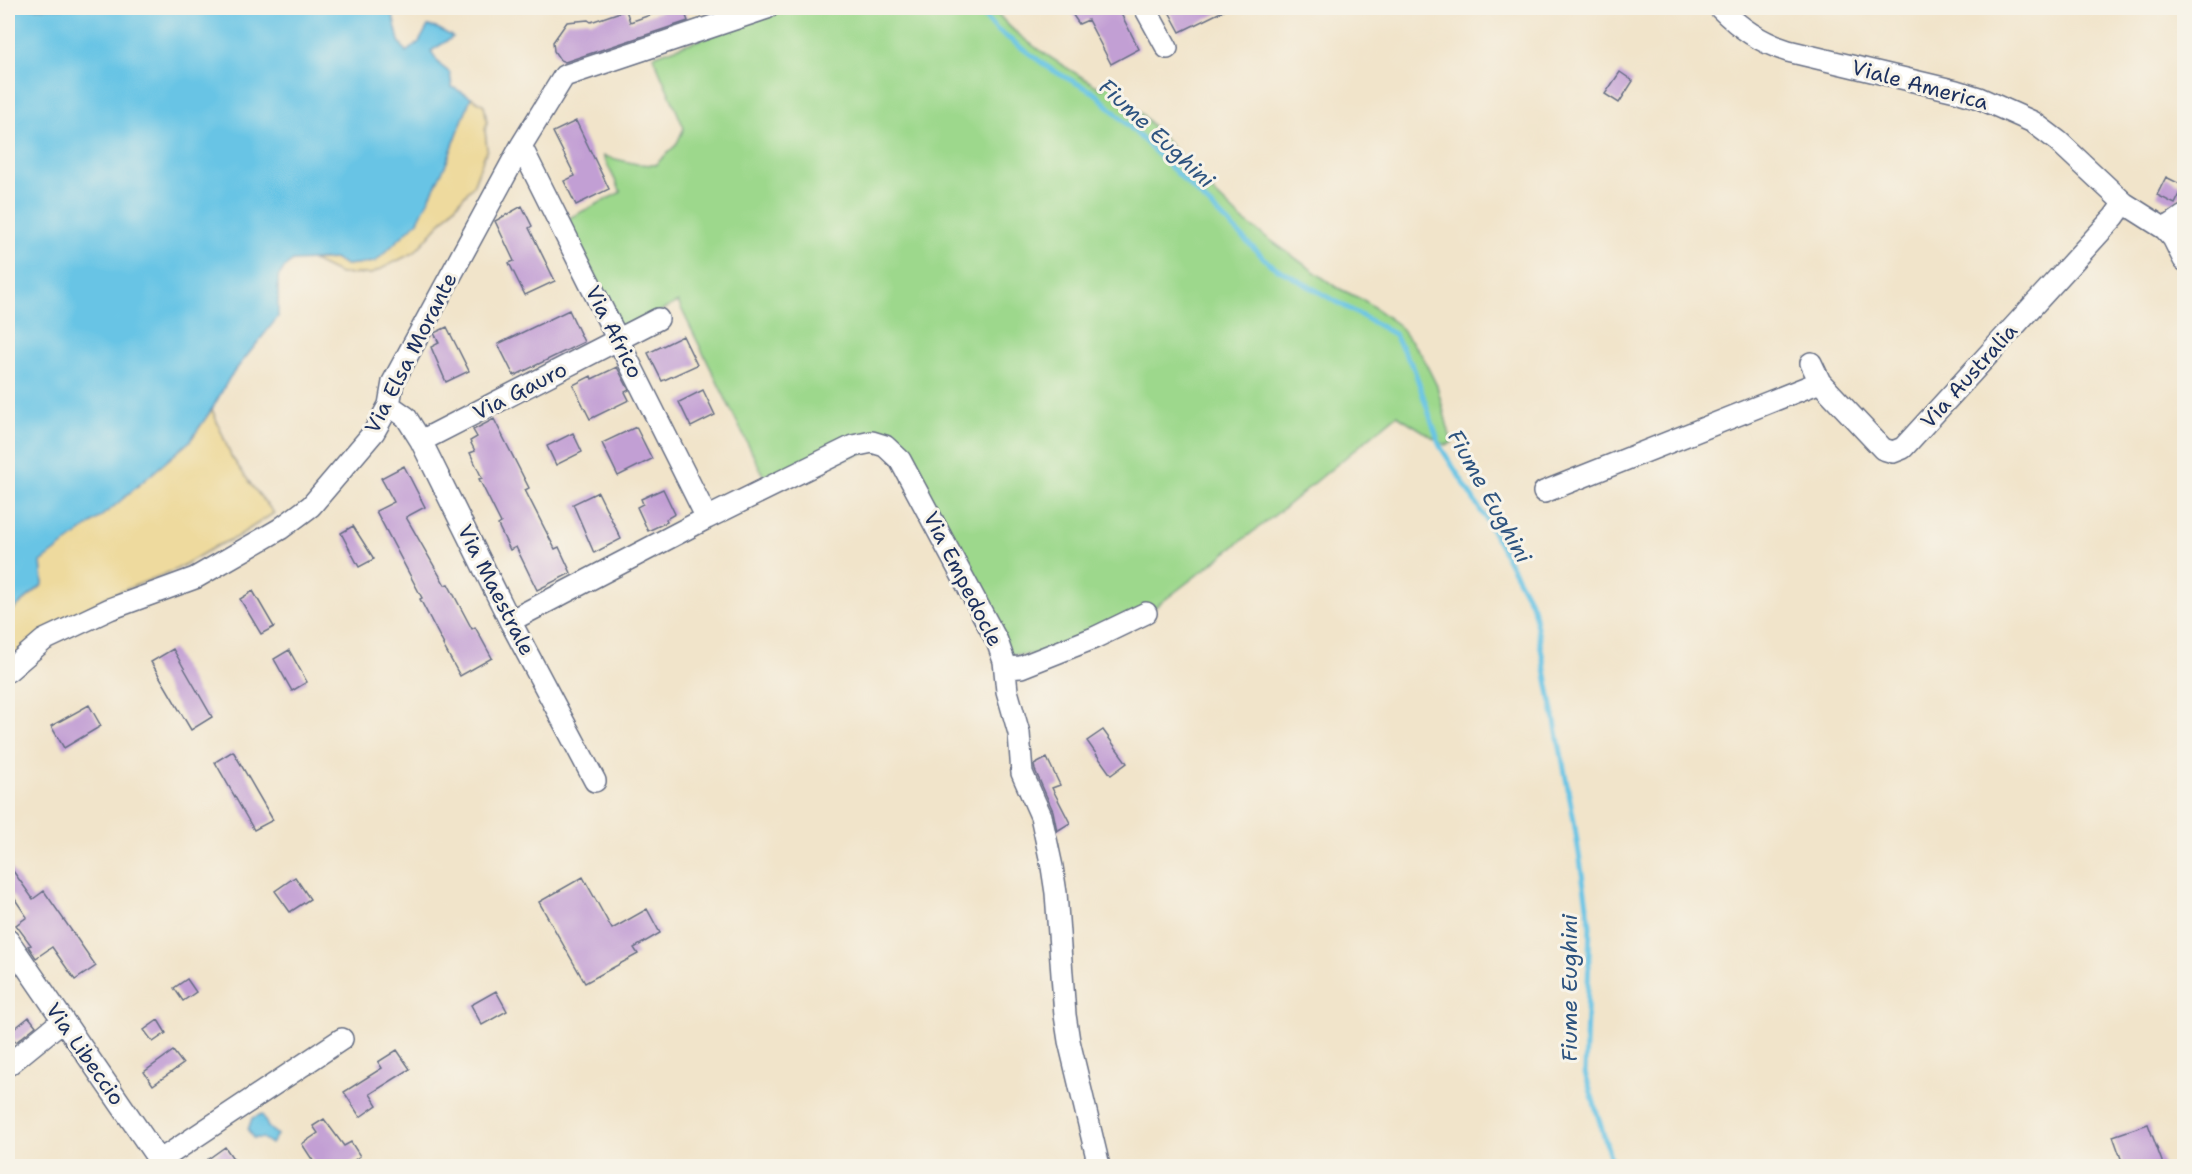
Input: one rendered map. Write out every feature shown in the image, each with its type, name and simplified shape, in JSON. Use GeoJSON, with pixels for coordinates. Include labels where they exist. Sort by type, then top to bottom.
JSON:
{"type":"FeatureCollection","features":[{"type":"Feature","properties":{"kind":"street","name":"Via Elsa Morante"},"geometry":{"type":"LineString","coordinates":[[8,671],[44,640],[110,609],[195,578],[280,529],[311,506],[374,432],[389,405],[393,381],[521,146],[564,76],[767,8]]}},
{"type":"Feature","properties":{"kind":"street"},"geometry":{"type":"LineString","coordinates":[[1145,8],[1167,48]]}},
{"type":"Feature","properties":{"kind":"street","name":"Viale America"},"geometry":{"type":"LineString","coordinates":[[1720,8],[1745,31],[1766,43],[1788,51],[1956,91],[1979,98],[2033,122],[2058,141],[2124,203],[2165,229],[2173,238],[2184,260]]}},
{"type":"Feature","properties":{"kind":"street","name":"Via Africo"},"geometry":{"type":"LineString","coordinates":[[521,146],[707,518]]}},
{"type":"Feature","properties":{"kind":"street","name":"Via Australia"},"geometry":{"type":"LineString","coordinates":[[1544,492],[1816,372],[1883,449],[1893,453],[1903,448],[2114,217],[2124,203]]}},
{"type":"Feature","properties":{"kind":"street"},"geometry":{"type":"LineString","coordinates":[[2165,229],[2184,216]]}},
{"type":"Feature","properties":{"kind":"street","name":"Via Gauro"},"geometry":{"type":"LineString","coordinates":[[421,441],[658,319]]}},
{"type":"Feature","properties":{"kind":"street","name":"Via Maestrale"},"geometry":{"type":"LineString","coordinates":[[389,405],[405,417],[421,441],[510,621],[596,781]]}},
{"type":"Feature","properties":{"kind":"street","name":"Via Empedocle"},"geometry":{"type":"LineString","coordinates":[[510,621],[707,518],[854,446],[872,442],[885,446],[900,460],[911,479],[997,640],[1006,668],[1007,691],[1019,733],[1022,773],[1041,816],[1052,867],[1069,1041],[1099,1167]]}},
{"type":"Feature","properties":{"kind":"street"},"geometry":{"type":"LineString","coordinates":[[1006,668],[1021,667],[1146,613]]}},
{"type":"Feature","properties":{"kind":"street","name":"Via Libeccio"},"geometry":{"type":"LineString","coordinates":[[8,940],[161,1164]]}},
{"type":"Feature","properties":{"kind":"street"},"geometry":{"type":"LineString","coordinates":[[8,1065],[62,1021]]}},
{"type":"Feature","properties":{"kind":"street"},"geometry":{"type":"LineString","coordinates":[[161,1164],[342,1039]]}},
{"type":"Feature","properties":{"kind":"green space"},"geometry":{"type":"Polygon","coordinates":[[[790,8],[994,8],[1003,20],[1028,42],[1059,63],[1102,89],[1111,80],[1210,189],[1241,219],[1336,287],[1365,301],[1397,324],[1421,354],[1437,386],[1452,443],[1445,445],[1397,415],[1284,508],[1154,608],[1038,654],[1008,653],[893,444],[767,483],[678,302],[622,331],[565,220],[621,192],[603,156],[637,164],[655,165],[676,145],[684,128],[653,56],[790,8]]]}},
{"type":"Feature","properties":{"kind":"sand"},"geometry":{"type":"Polygon","coordinates":[[[471,97],[484,105],[487,122],[485,130],[487,149],[473,186],[415,252],[371,274],[340,274],[313,261],[335,259],[346,265],[375,262],[395,242],[446,164],[471,97]]]}},
{"type":"Feature","properties":{"kind":"sand"},"geometry":{"type":"Polygon","coordinates":[[[212,409],[231,456],[274,513],[235,538],[216,546],[177,569],[104,598],[8,660],[8,614],[43,585],[41,562],[112,508],[190,441],[212,409]]]}},
{"type":"Feature","properties":{"kind":"water"},"geometry":{"type":"Polygon","coordinates":[[[8,8],[391,8],[399,41],[406,52],[419,42],[428,26],[453,37],[431,51],[440,65],[450,73],[452,87],[471,97],[446,164],[418,221],[375,262],[346,265],[335,259],[293,261],[285,267],[278,277],[278,317],[230,377],[190,441],[112,508],[41,562],[43,584],[8,614],[8,8]]]}},
{"type":"Feature","properties":{"kind":"water"},"geometry":{"type":"Polygon","coordinates":[[[262,1114],[268,1127],[277,1135],[271,1144],[262,1138],[253,1138],[248,1130],[252,1118],[262,1114]]]}},
{"type":"Feature","properties":{"kind":"building"},"geometry":{"type":"Polygon","coordinates":[[[670,8],[683,8],[688,21],[565,62],[560,60],[554,51],[553,42],[567,22],[588,20],[591,22],[626,10],[630,22],[670,8]]]}},
{"type":"Feature","properties":{"kind":"building"},"geometry":{"type":"Polygon","coordinates":[[[1068,8],[1118,8],[1139,49],[1111,64],[1088,20],[1079,24],[1068,8]]]}},
{"type":"Feature","properties":{"kind":"building"},"geometry":{"type":"Polygon","coordinates":[[[1167,8],[1229,8],[1180,32],[1167,8]]]}},
{"type":"Feature","properties":{"kind":"building"},"geometry":{"type":"Polygon","coordinates":[[[1620,72],[1633,81],[1619,103],[1605,94],[1620,72]]]}},
{"type":"Feature","properties":{"kind":"building"},"geometry":{"type":"Polygon","coordinates":[[[576,121],[609,189],[576,205],[564,181],[575,176],[553,132],[576,121]]]}},
{"type":"Feature","properties":{"kind":"building"},"geometry":{"type":"Polygon","coordinates":[[[2166,177],[2184,186],[2175,204],[2157,195],[2166,177]]]}},
{"type":"Feature","properties":{"kind":"building"},"geometry":{"type":"Polygon","coordinates":[[[522,206],[532,226],[529,228],[555,281],[525,295],[509,263],[514,261],[495,221],[522,206]]]}},
{"type":"Feature","properties":{"kind":"building"},"geometry":{"type":"Polygon","coordinates":[[[569,310],[584,342],[514,376],[498,344],[569,310]]]}},
{"type":"Feature","properties":{"kind":"building"},"geometry":{"type":"Polygon","coordinates":[[[447,327],[469,371],[446,382],[431,347],[439,343],[434,333],[447,327]]]}},
{"type":"Feature","properties":{"kind":"building"},"geometry":{"type":"Polygon","coordinates":[[[683,336],[697,365],[662,381],[648,353],[683,336]]]}},
{"type":"Feature","properties":{"kind":"building"},"geometry":{"type":"Polygon","coordinates":[[[617,367],[629,390],[625,392],[629,400],[590,419],[573,385],[617,367]]]}},
{"type":"Feature","properties":{"kind":"building"},"geometry":{"type":"Polygon","coordinates":[[[703,390],[715,415],[691,427],[679,402],[703,390]]]}},
{"type":"Feature","properties":{"kind":"building"},"geometry":{"type":"Polygon","coordinates":[[[494,419],[529,488],[525,490],[555,549],[559,547],[571,573],[537,590],[516,547],[510,550],[498,525],[501,523],[479,479],[482,478],[470,453],[475,451],[470,441],[477,437],[473,430],[494,419]]]}},
{"type":"Feature","properties":{"kind":"building"},"geometry":{"type":"Polygon","coordinates":[[[636,427],[652,459],[618,476],[602,443],[636,427]]]}},
{"type":"Feature","properties":{"kind":"building"},"geometry":{"type":"Polygon","coordinates":[[[573,433],[582,452],[556,465],[547,446],[573,433]]]}},
{"type":"Feature","properties":{"kind":"building"},"geometry":{"type":"Polygon","coordinates":[[[404,466],[425,507],[406,517],[445,585],[448,584],[472,629],[475,627],[492,658],[460,676],[376,511],[394,502],[381,478],[404,466]]]}},
{"type":"Feature","properties":{"kind":"building"},"geometry":{"type":"Polygon","coordinates":[[[663,489],[675,514],[666,519],[667,522],[648,531],[637,507],[643,504],[641,499],[663,489]]]}},
{"type":"Feature","properties":{"kind":"building"},"geometry":{"type":"Polygon","coordinates":[[[598,492],[621,539],[594,553],[573,504],[598,492]]]}},
{"type":"Feature","properties":{"kind":"building"},"geometry":{"type":"Polygon","coordinates":[[[353,526],[374,559],[359,567],[341,533],[353,526]]]}},
{"type":"Feature","properties":{"kind":"building"},"geometry":{"type":"Polygon","coordinates":[[[253,591],[274,627],[261,634],[240,599],[253,591]]]}},
{"type":"Feature","properties":{"kind":"building"},"geometry":{"type":"Polygon","coordinates":[[[173,649],[212,717],[191,730],[151,662],[173,649]]]}},
{"type":"Feature","properties":{"kind":"building"},"geometry":{"type":"Polygon","coordinates":[[[289,650],[307,682],[292,691],[274,659],[289,650]]]}},
{"type":"Feature","properties":{"kind":"building"},"geometry":{"type":"Polygon","coordinates":[[[89,705],[101,726],[64,748],[51,726],[89,705]]]}},
{"type":"Feature","properties":{"kind":"building"},"geometry":{"type":"Polygon","coordinates":[[[1103,730],[1127,763],[1111,775],[1087,741],[1103,730]]]}},
{"type":"Feature","properties":{"kind":"building"},"geometry":{"type":"Polygon","coordinates":[[[233,751],[273,820],[254,830],[215,762],[233,751]]]}},
{"type":"Feature","properties":{"kind":"building"},"geometry":{"type":"Polygon","coordinates":[[[1047,758],[1060,785],[1052,788],[1070,823],[1057,831],[1053,811],[1034,765],[1047,758]]]}},
{"type":"Feature","properties":{"kind":"building"},"geometry":{"type":"Polygon","coordinates":[[[8,864],[33,899],[44,891],[96,966],[75,980],[52,947],[36,958],[28,946],[31,945],[16,925],[27,917],[8,889],[8,864]]]}},
{"type":"Feature","properties":{"kind":"building"},"geometry":{"type":"Polygon","coordinates":[[[295,877],[310,899],[290,912],[275,891],[295,877]]]}},
{"type":"Feature","properties":{"kind":"building"},"geometry":{"type":"Polygon","coordinates":[[[583,877],[612,929],[647,909],[660,933],[634,948],[638,954],[585,983],[539,902],[583,877]]]}},
{"type":"Feature","properties":{"kind":"building"},"geometry":{"type":"Polygon","coordinates":[[[187,979],[196,992],[183,1001],[174,988],[187,979]]]}},
{"type":"Feature","properties":{"kind":"building"},"geometry":{"type":"Polygon","coordinates":[[[496,991],[507,1011],[482,1025],[471,1005],[496,991]]]}},
{"type":"Feature","properties":{"kind":"building"},"geometry":{"type":"Polygon","coordinates":[[[29,1017],[36,1026],[16,1042],[9,1033],[29,1017]]]}},
{"type":"Feature","properties":{"kind":"building"},"geometry":{"type":"Polygon","coordinates":[[[158,1020],[166,1033],[153,1042],[144,1030],[158,1020]]]}},
{"type":"Feature","properties":{"kind":"building"},"geometry":{"type":"Polygon","coordinates":[[[397,1050],[410,1069],[370,1094],[377,1105],[360,1117],[344,1092],[382,1068],[378,1062],[397,1050]]]}},
{"type":"Feature","properties":{"kind":"building"},"geometry":{"type":"Polygon","coordinates":[[[173,1051],[183,1064],[153,1085],[144,1072],[173,1051]]]}},
{"type":"Feature","properties":{"kind":"building"},"geometry":{"type":"Polygon","coordinates":[[[324,1119],[344,1146],[351,1142],[360,1156],[345,1167],[317,1167],[302,1144],[318,1133],[313,1126],[324,1119]]]}},
{"type":"Feature","properties":{"kind":"building"},"geometry":{"type":"Polygon","coordinates":[[[2148,1124],[2164,1167],[2124,1167],[2113,1136],[2148,1124]]]}},
{"type":"Feature","properties":{"kind":"building"},"geometry":{"type":"Polygon","coordinates":[[[225,1147],[239,1167],[197,1167],[225,1147]]]}},
{"type":"Feature","properties":{"kind":"waterway","name":"Fiume Eughini"},"geometry":{"type":"LineString","coordinates":[[977,8],[997,30],[1052,70],[1095,93],[1271,265],[1394,334],[1414,369],[1440,446],[1486,519],[1533,607],[1573,815],[1590,925],[1585,1073],[1613,1166]]}}]}
